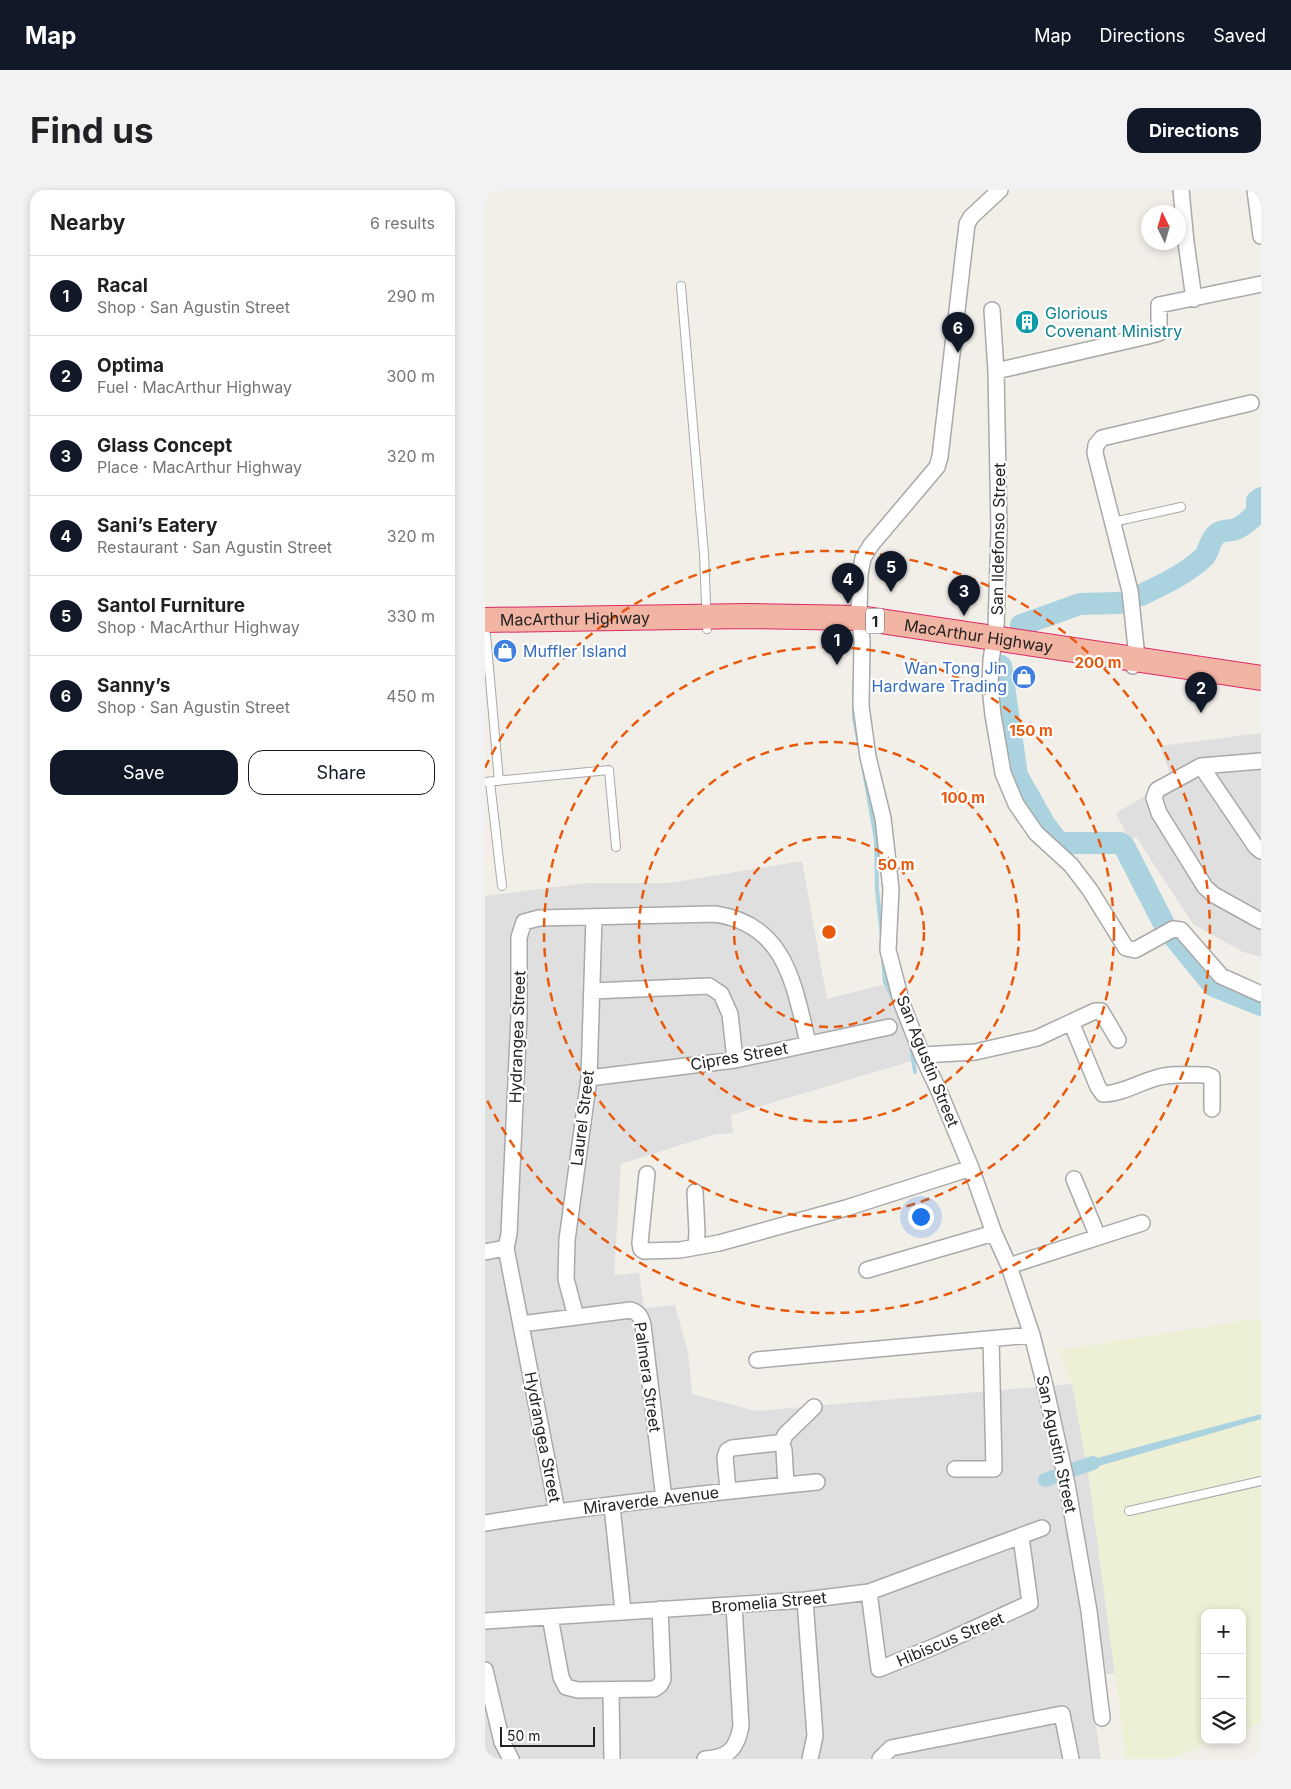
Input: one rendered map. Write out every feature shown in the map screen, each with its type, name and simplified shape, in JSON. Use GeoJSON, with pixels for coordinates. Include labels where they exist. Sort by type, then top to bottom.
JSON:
{"type":"FeatureCollection","features":[{"type":"Feature","properties":{"kind":"highway","name":"MacArthur Highway"},"geometry":{"type":"LineString","coordinates":[[485,628],[707,623],[861,624],[1133,664],[1261,678]]}},
{"type":"Feature","properties":{"kind":"highway","name":"MacArthur Highway"},"geometry":{"type":"LineString","coordinates":[[1133,664],[1261,690]]}},
{"type":"Feature","properties":{"kind":"street","name":"San Agustin Street"},"geometry":{"type":"LineString","coordinates":[[1000,190],[971,216],[967,224],[937,467],[871,545],[863,558],[860,574],[861,706],[868,756],[883,818],[891,889],[888,950],[902,1004],[922,1056],[939,1091],[971,1168],[994,1233],[1009,1266],[1032,1335],[1067,1484],[1089,1611],[1102,1718]]}},
{"type":"Feature","properties":{"kind":"street"},"geometry":{"type":"LineString","coordinates":[[1181,190],[1194,299]]}},
{"type":"Feature","properties":{"kind":"street"},"geometry":{"type":"LineString","coordinates":[[1255,190],[1261,236]]}},
{"type":"Feature","properties":{"kind":"street"},"geometry":{"type":"LineString","coordinates":[[996,371],[1159,333],[1159,305],[1261,284]]}},
{"type":"Feature","properties":{"kind":"street","name":"San Ildefonso Street"},"geometry":{"type":"LineString","coordinates":[[992,310],[996,371],[999,530],[994,644],[990,687],[1003,773],[1016,804],[1036,832],[1071,864],[1090,890],[1126,948],[1135,950],[1169,932],[1181,930],[1221,976],[1261,994]]}},
{"type":"Feature","properties":{"kind":"street"},"geometry":{"type":"LineString","coordinates":[[1133,664],[1135,648],[1130,591],[1095,453],[1096,445],[1102,438],[1251,403]]}},
{"type":"Feature","properties":{"kind":"street"},"geometry":{"type":"LineString","coordinates":[[1261,761],[1201,766],[1157,790],[1154,798],[1159,813],[1205,887],[1214,895],[1261,921]]}},
{"type":"Feature","properties":{"kind":"street"},"geometry":{"type":"LineString","coordinates":[[1201,766],[1256,847],[1261,851]]}},
{"type":"Feature","properties":{"kind":"street","name":"Hydrangea Street"},"geometry":{"type":"LineString","coordinates":[[557,1511],[506,1248],[509,1234],[519,1015],[519,937],[524,922],[539,918],[715,914],[730,916],[744,922],[766,937],[785,962],[793,981],[808,1043]]}},
{"type":"Feature","properties":{"kind":"street","name":"Laurel Street"},"geometry":{"type":"LineString","coordinates":[[576,1317],[566,1279],[567,1240],[589,1078],[594,917]]}},
{"type":"Feature","properties":{"kind":"street"},"geometry":{"type":"LineString","coordinates":[[592,991],[709,986],[721,994],[730,1014],[735,1060]]}},
{"type":"Feature","properties":{"kind":"street"},"geometry":{"type":"LineString","coordinates":[[922,1056],[975,1052],[1037,1038],[1095,1011],[1101,1011],[1118,1040]]}},
{"type":"Feature","properties":{"kind":"street"},"geometry":{"type":"LineString","coordinates":[[1071,1022],[1098,1087],[1103,1094],[1114,1094],[1125,1088],[1158,1077],[1207,1075],[1212,1077],[1212,1109]]}},
{"type":"Feature","properties":{"kind":"street","name":"Cipres Street"},"geometry":{"type":"LineString","coordinates":[[589,1078],[735,1060],[889,1027]]}},
{"type":"Feature","properties":{"kind":"street"},"geometry":{"type":"LineString","coordinates":[[647,1174],[640,1243],[641,1249],[644,1251],[679,1250],[726,1241],[846,1208],[971,1168]]}},
{"type":"Feature","properties":{"kind":"street"},"geometry":{"type":"LineString","coordinates":[[1074,1179],[1098,1237]]}},
{"type":"Feature","properties":{"kind":"street"},"geometry":{"type":"LineString","coordinates":[[695,1192],[697,1232],[695,1247]]}},
{"type":"Feature","properties":{"kind":"street"},"geometry":{"type":"LineString","coordinates":[[1009,1266],[1142,1223]]}},
{"type":"Feature","properties":{"kind":"street"},"geometry":{"type":"LineString","coordinates":[[867,1270],[994,1233]]}},
{"type":"Feature","properties":{"kind":"street"},"geometry":{"type":"LineString","coordinates":[[485,1252],[506,1248]]}},
{"type":"Feature","properties":{"kind":"street","name":"Palmera Street"},"geometry":{"type":"LineString","coordinates":[[521,1324],[631,1310],[637,1312],[641,1318],[664,1499]]}},
{"type":"Feature","properties":{"kind":"street"},"geometry":{"type":"LineString","coordinates":[[757,1360],[1032,1335]]}},
{"type":"Feature","properties":{"kind":"street"},"geometry":{"type":"LineString","coordinates":[[955,1469],[994,1470],[991,1339]]}},
{"type":"Feature","properties":{"kind":"street"},"geometry":{"type":"LineString","coordinates":[[786,1485],[782,1444],[785,1435],[813,1407]]}},
{"type":"Feature","properties":{"kind":"street"},"geometry":{"type":"LineString","coordinates":[[728,1490],[725,1458],[727,1451],[732,1448],[782,1444]]}},
{"type":"Feature","properties":{"kind":"street","name":"Miraverde Avenue"},"geometry":{"type":"LineString","coordinates":[[485,1523],[557,1511],[612,1506],[728,1490],[817,1482]]}},
{"type":"Feature","properties":{"kind":"street"},"geometry":{"type":"LineString","coordinates":[[612,1506],[623,1611]]}},
{"type":"Feature","properties":{"kind":"street","name":"Bromelia Street"},"geometry":{"type":"LineString","coordinates":[[485,1621],[805,1600],[869,1592],[1021,1538],[1042,1528]]}},
{"type":"Feature","properties":{"kind":"street","name":"Hibiscus Street"},"geometry":{"type":"LineString","coordinates":[[869,1592],[879,1669],[938,1645],[1030,1603],[1021,1538]]}},
{"type":"Feature","properties":{"kind":"street"},"geometry":{"type":"LineString","coordinates":[[805,1600],[815,1736],[810,1759]]}},
{"type":"Feature","properties":{"kind":"street"},"geometry":{"type":"LineString","coordinates":[[705,1759],[726,1755],[734,1746],[741,1726],[734,1605]]}},
{"type":"Feature","properties":{"kind":"street"},"geometry":{"type":"LineString","coordinates":[[550,1617],[561,1677],[566,1687],[578,1690],[654,1689],[660,1685],[663,1679],[664,1668],[660,1609]]}},
{"type":"Feature","properties":{"kind":"street"},"geometry":{"type":"LineString","coordinates":[[485,1670],[502,1742],[511,1759]]}},
{"type":"Feature","properties":{"kind":"street"},"geometry":{"type":"LineString","coordinates":[[611,1690],[612,1759]]}},
{"type":"Feature","properties":{"kind":"street"},"geometry":{"type":"LineString","coordinates":[[880,1759],[891,1748],[1063,1714],[1071,1759]]}},
{"type":"Feature","properties":{"kind":"lane"},"geometry":{"type":"LineString","coordinates":[[681,286],[705,563],[707,623]]}},
{"type":"Feature","properties":{"kind":"lane"},"geometry":{"type":"LineString","coordinates":[[1113,522],[1181,507]]}},
{"type":"Feature","properties":{"kind":"lane"},"geometry":{"type":"LineString","coordinates":[[485,628],[487,682],[499,781]]}},
{"type":"Feature","properties":{"kind":"lane"},"geometry":{"type":"LineString","coordinates":[[502,886],[488,782],[609,770],[617,847]]}},
{"type":"Feature","properties":{"kind":"lane"},"geometry":{"type":"LineString","coordinates":[[1129,1512],[1261,1481]]}},
{"type":"Feature","properties":{"kind":"shaded area"},"geometry":{"type":"Polygon","coordinates":[[[1261,733],[1261,957],[1243,952],[1193,924],[1136,837],[1129,840],[1116,813],[1172,780],[1160,746],[1261,733]]]}},
{"type":"Feature","properties":{"kind":"shaded area"},"geometry":{"type":"Polygon","coordinates":[[[802,861],[827,999],[886,984],[915,1060],[731,1115],[733,1133],[712,1135],[621,1164],[614,1275],[639,1273],[644,1308],[675,1305],[688,1352],[692,1394],[756,1411],[1072,1384],[1089,1478],[1115,1673],[1088,1677],[1101,1759],[485,1759],[485,896],[587,883],[670,883],[802,861]]]}},
{"type":"Feature","properties":{"kind":"green space"},"geometry":{"type":"Polygon","coordinates":[[[1261,1318],[1261,1723],[1246,1729],[1246,1609],[1201,1609],[1201,1744],[1207,1744],[1169,1759],[1126,1759],[1089,1478],[1072,1384],[1059,1350],[1261,1318]]]}},
{"type":"Feature","properties":{"kind":"water"},"geometry":{"type":"Polygon","coordinates":[[[1261,1414],[1261,1419],[1099,1466],[1093,1463],[1097,1458],[1261,1414]]]}},
{"type":"Feature","properties":{"kind":"waterway"},"geometry":{"type":"LineString","coordinates":[[1141,595],[1190,569],[1204,557],[1212,539],[1217,534],[1238,528],[1252,517],[1257,511],[1257,501],[1261,498]]}},
{"type":"Feature","properties":{"kind":"waterway"},"geometry":{"type":"LineString","coordinates":[[1021,625],[1080,604],[1119,603]]}},
{"type":"Feature","properties":{"kind":"waterway"},"geometry":{"type":"LineString","coordinates":[[1001,666],[1017,775],[1045,825],[1061,843],[1120,843],[1124,846],[1165,926],[1214,986],[1261,1005]]}},
{"type":"Feature","properties":{"kind":"waterway"},"geometry":{"type":"LineString","coordinates":[[854,684],[854,718],[860,749]]}},
{"type":"Feature","properties":{"kind":"waterway"},"geometry":{"type":"LineString","coordinates":[[863,766],[876,840],[877,889],[882,937]]}},
{"type":"Feature","properties":{"kind":"waterway"},"geometry":{"type":"LineString","coordinates":[[883,959],[885,982],[895,1003]]}},
{"type":"Feature","properties":{"kind":"waterway"},"geometry":{"type":"LineString","coordinates":[[910,1041],[915,1072]]}},
{"type":"Feature","properties":{"kind":"waterway"},"geometry":{"type":"LineString","coordinates":[[1069,1471],[1093,1463]]}},
{"type":"Feature","properties":{"kind":"waterway"},"geometry":{"type":"LineString","coordinates":[[1045,1480],[1053,1477]]}},
{"type":"Feature","properties":{"kind":"place","name":"Glorious Covenant Ministry"},"geometry":{"type":"Point","coordinates":[1027,322]}},
{"type":"Feature","properties":{"kind":"place","name":"Sanny’s"},"geometry":{"type":"Point","coordinates":[958,353]}},
{"type":"Feature","properties":{"kind":"place","name":"Santol Furniture"},"geometry":{"type":"Point","coordinates":[891,592]}},
{"type":"Feature","properties":{"kind":"place","name":"Sani’s Eatery"},"geometry":{"type":"Point","coordinates":[848,604]}},
{"type":"Feature","properties":{"kind":"place","name":"Glass Concept"},"geometry":{"type":"Point","coordinates":[964,616]}},
{"type":"Feature","properties":{"kind":"place","name":"Muffler Island"},"geometry":{"type":"Point","coordinates":[505,651]}},
{"type":"Feature","properties":{"kind":"place","name":"Racal"},"geometry":{"type":"Point","coordinates":[837,665]}},
{"type":"Feature","properties":{"kind":"place","name":"Wan Tong Jin Hardware Trading"},"geometry":{"type":"Point","coordinates":[1024,677]}},
{"type":"Feature","properties":{"kind":"place","name":"Optima"},"geometry":{"type":"Point","coordinates":[1201,713]}}]}
